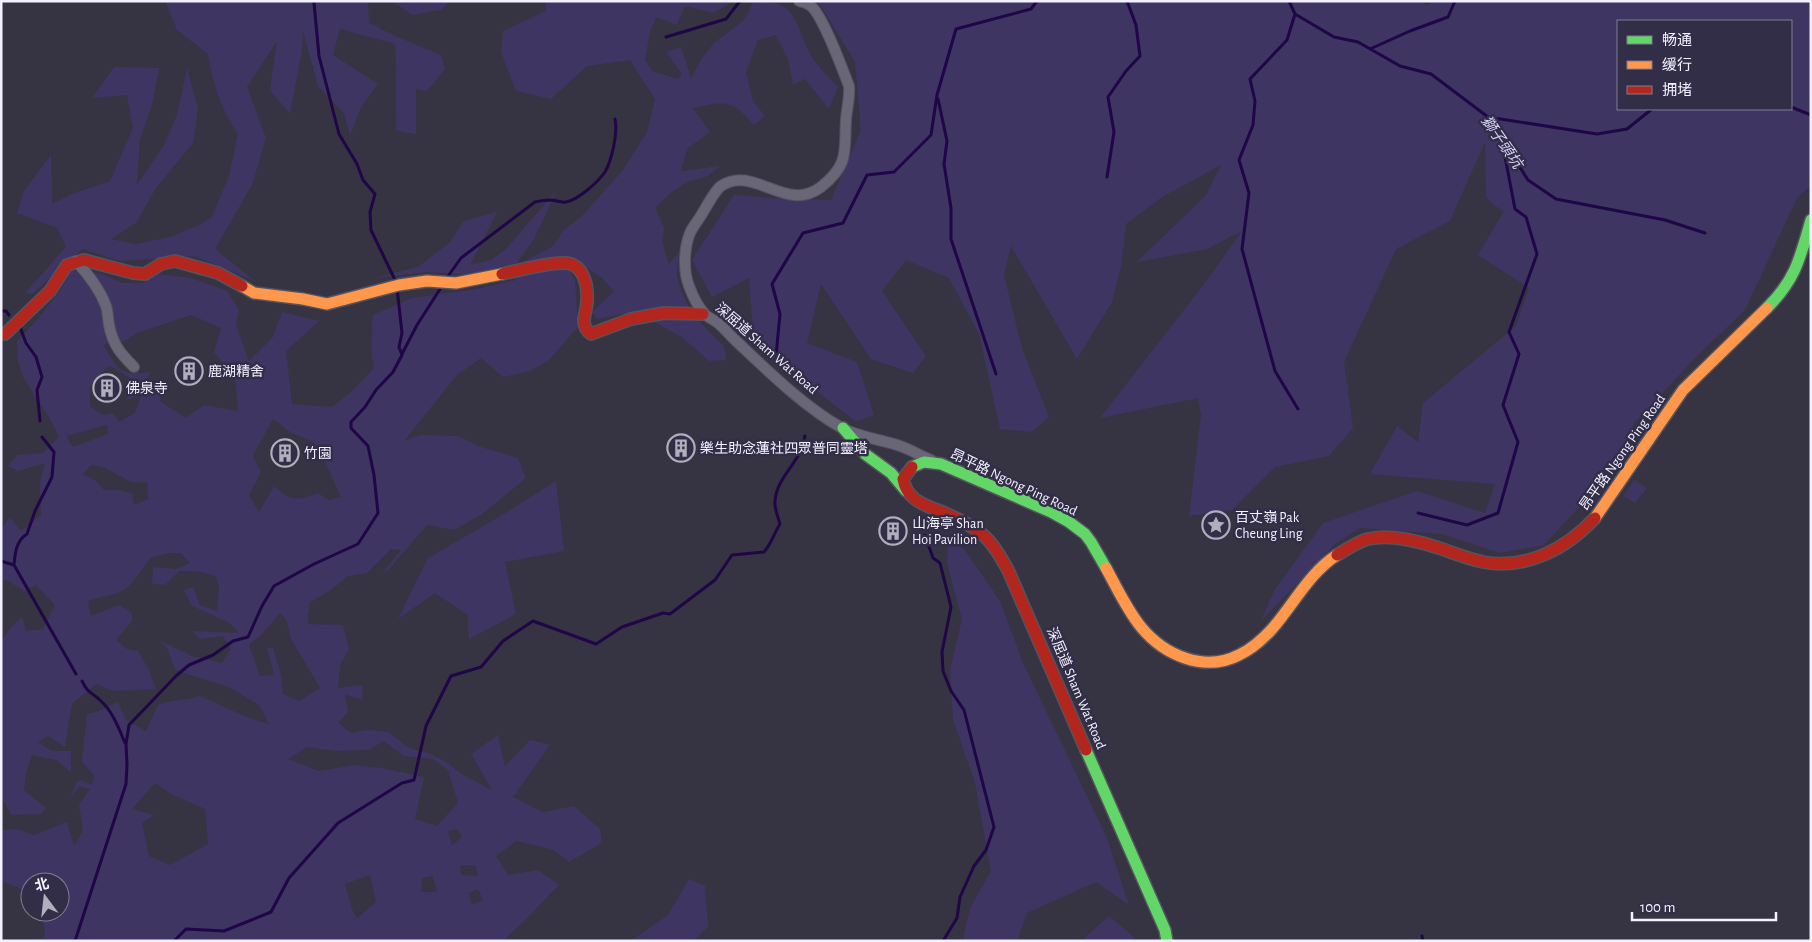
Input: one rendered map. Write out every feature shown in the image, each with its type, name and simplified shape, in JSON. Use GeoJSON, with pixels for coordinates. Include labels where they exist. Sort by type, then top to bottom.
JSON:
{"type":"FeatureCollection","features":[{"type":"Feature","properties":{"kind":"main road","name":"昂平路 Ngong Ping Road"},"geometry":{"type":"LineString","coordinates":[[936,463],[1071,522],[1091,543],[1132,613],[1148,635],[1168,651],[1185,659],[1224,660],[1247,652],[1261,639],[1327,562],[1348,548],[1368,539],[1396,539],[1421,542],[1482,562],[1509,564],[1547,554],[1568,543],[1585,529],[1600,512],[1683,390],[1782,293],[1798,265],[1811,220]]}},
{"type":"Feature","properties":{"kind":"main road"},"geometry":{"type":"LineString","coordinates":[[5,334],[50,291],[68,265],[84,260],[133,273],[145,274],[161,264],[175,261],[218,273],[254,293],[327,304],[399,285],[427,281],[472,282],[521,270],[565,263],[576,267],[582,273],[586,282],[587,302],[584,322],[588,332],[591,334],[631,319],[664,313],[703,314]]}},
{"type":"Feature","properties":{"kind":"main road","name":"深屈道 Sham Wat Road"},"geometry":{"type":"LineString","coordinates":[[843,428],[866,454],[891,473],[906,492],[919,503],[955,518],[984,536],[994,546],[1008,570],[1164,930],[1167,941]]}},
{"type":"Feature","properties":{"kind":"main road"},"geometry":{"type":"LineString","coordinates":[[906,492],[903,479],[906,472],[913,465],[924,461],[936,463]]}},
{"type":"Feature","properties":{"kind":"street","name":"深屈道 Sham Wat Road"},"geometry":{"type":"LineString","coordinates":[[800,1],[811,6],[826,30],[849,86],[850,94],[846,112],[846,152],[843,160],[838,170],[828,181],[820,188],[808,194],[792,196],[773,191],[755,182],[737,180],[720,187],[690,233],[686,251],[685,270],[688,286],[703,314],[718,323],[784,385],[825,417],[843,428],[870,439],[902,446],[936,463]]}},
{"type":"Feature","properties":{"kind":"street"},"geometry":{"type":"LineString","coordinates":[[76,261],[86,272],[104,302],[111,334],[119,352],[134,367]]}},
{"type":"Feature","properties":{"kind":"shaded area"},"geometry":{"type":"Polygon","coordinates":[[[165,1],[368,1],[369,23],[441,55],[445,69],[427,91],[416,89],[416,134],[396,131],[395,44],[340,29],[333,55],[378,84],[361,107],[350,135],[344,113],[318,86],[303,31],[302,51],[290,114],[270,90],[277,41],[247,87],[266,138],[252,185],[215,249],[255,281],[194,256],[119,261],[83,249],[32,294],[25,293],[66,247],[57,228],[17,213],[24,191],[51,155],[52,204],[72,194],[110,181],[133,128],[127,95],[92,98],[114,67],[159,68],[152,105],[140,139],[137,185],[164,145],[177,115],[187,68],[198,109],[193,143],[156,188],[136,223],[111,239],[135,244],[171,237],[212,217],[229,176],[238,134],[218,96],[208,54],[177,30],[165,1]]]}},
{"type":"Feature","properties":{"kind":"shaded area"},"geometry":{"type":"Polygon","coordinates":[[[392,1],[449,1],[442,10],[412,15],[392,1]]]}},
{"type":"Feature","properties":{"kind":"shaded area"},"geometry":{"type":"Polygon","coordinates":[[[546,1],[733,1],[714,13],[685,6],[677,25],[656,17],[650,32],[645,60],[652,71],[678,79],[682,74],[666,52],[681,47],[691,78],[702,58],[714,43],[744,20],[754,1],[769,2],[787,9],[792,15],[810,54],[838,87],[829,109],[805,79],[793,84],[788,59],[776,35],[758,40],[746,72],[753,101],[765,116],[754,125],[740,110],[727,104],[721,103],[693,108],[710,132],[687,149],[681,171],[720,166],[708,176],[687,182],[668,195],[655,208],[664,228],[662,242],[669,264],[679,252],[677,275],[683,296],[694,314],[724,346],[726,360],[709,361],[683,338],[651,320],[621,314],[597,319],[592,312],[614,291],[602,278],[584,266],[568,269],[575,280],[578,327],[548,361],[530,371],[503,377],[481,358],[457,375],[404,441],[420,435],[458,436],[478,446],[518,458],[526,478],[481,515],[454,530],[427,525],[388,570],[382,574],[401,550],[391,549],[367,573],[348,576],[331,590],[310,602],[307,624],[343,625],[349,649],[340,665],[338,688],[363,685],[362,700],[345,694],[348,712],[338,723],[351,733],[368,730],[388,732],[409,748],[428,753],[446,762],[463,775],[492,790],[471,754],[498,735],[505,766],[530,740],[550,745],[513,797],[543,812],[574,806],[600,829],[602,843],[569,862],[554,850],[516,841],[496,856],[508,875],[538,870],[559,885],[503,941],[43,941],[45,931],[44,922],[70,922],[70,872],[20,872],[20,888],[1,881],[1,830],[17,829],[34,835],[67,822],[74,846],[83,831],[79,805],[90,789],[80,786],[71,797],[76,783],[80,780],[92,785],[94,775],[82,762],[87,714],[97,712],[118,702],[126,720],[146,731],[158,705],[200,696],[249,718],[269,724],[259,705],[229,687],[175,669],[167,648],[159,640],[192,656],[222,663],[231,649],[223,636],[200,639],[192,631],[239,633],[230,623],[192,606],[184,590],[193,587],[200,605],[217,611],[219,586],[216,576],[197,571],[179,571],[165,585],[152,584],[153,567],[176,569],[190,563],[181,553],[169,553],[150,558],[136,578],[123,591],[88,601],[91,616],[119,605],[132,613],[132,621],[116,640],[127,649],[138,651],[148,668],[156,689],[113,691],[96,684],[72,704],[65,747],[48,736],[38,742],[52,751],[71,751],[71,772],[56,760],[32,755],[26,773],[24,790],[46,808],[41,814],[11,815],[1,796],[1,642],[10,628],[22,617],[26,631],[43,629],[55,605],[36,585],[24,591],[7,580],[1,581],[1,530],[10,517],[21,531],[41,515],[40,482],[45,463],[18,471],[8,466],[17,455],[43,453],[59,437],[50,419],[23,377],[18,361],[17,341],[47,307],[72,270],[102,274],[122,283],[142,283],[158,274],[191,278],[227,291],[239,310],[236,325],[249,361],[273,337],[282,312],[319,321],[286,351],[292,404],[332,407],[351,392],[374,368],[371,344],[373,315],[412,298],[477,289],[516,280],[504,266],[467,275],[428,272],[374,278],[418,267],[450,242],[464,221],[497,212],[470,265],[491,260],[506,249],[557,190],[534,239],[515,266],[552,247],[564,230],[583,215],[623,170],[647,132],[655,99],[630,60],[587,66],[551,99],[516,91],[501,52],[503,31],[546,11],[546,1]],[[191,315],[137,333],[124,341],[103,345],[117,366],[125,372],[150,372],[147,380],[159,386],[161,402],[186,418],[204,405],[238,411],[235,379],[214,352],[221,328],[191,315]],[[110,366],[102,372],[90,387],[90,406],[103,415],[113,413],[119,422],[135,413],[141,395],[126,400],[134,380],[110,366]],[[273,419],[253,456],[261,472],[249,495],[259,512],[274,486],[285,495],[294,499],[318,493],[328,500],[341,497],[325,462],[313,442],[290,432],[273,419]],[[107,425],[66,436],[73,447],[108,434],[107,425]],[[91,465],[83,474],[96,481],[104,490],[119,490],[132,493],[134,505],[148,499],[147,482],[131,482],[103,467],[91,465]],[[280,613],[263,633],[249,645],[260,676],[274,675],[267,648],[273,648],[281,675],[283,694],[299,701],[320,688],[291,639],[286,619],[280,613]],[[384,741],[368,750],[336,751],[307,747],[288,759],[319,771],[355,765],[382,768],[424,777],[415,819],[437,826],[458,803],[448,770],[433,759],[404,756],[384,741]],[[155,783],[132,809],[154,815],[142,823],[149,856],[170,865],[208,844],[205,809],[173,795],[155,783]],[[457,829],[448,831],[452,846],[462,836],[457,829]],[[460,865],[461,875],[478,876],[476,866],[460,865]],[[370,875],[345,884],[352,909],[357,918],[376,902],[370,875]],[[433,876],[422,878],[421,892],[437,892],[433,876]],[[478,889],[469,893],[472,905],[483,900],[478,889]]]}},
{"type":"Feature","properties":{"kind":"shaded area"},"geometry":{"type":"Polygon","coordinates":[[[815,1],[1422,1],[1426,6],[1433,1],[1811,1],[1811,186],[1797,198],[1745,310],[1696,357],[1633,424],[1629,453],[1544,545],[1500,553],[1442,534],[1360,528],[1336,543],[1261,621],[1274,591],[1323,523],[1417,491],[1485,513],[1495,484],[1370,474],[1397,426],[1418,442],[1423,403],[1516,326],[1529,288],[1478,255],[1504,211],[1493,205],[1486,196],[1485,142],[1450,221],[1396,249],[1344,362],[1353,428],[1329,456],[1275,467],[1232,510],[1189,516],[1201,415],[1198,398],[1100,418],[1205,283],[1242,231],[1207,249],[1137,262],[1206,195],[1221,165],[1162,197],[1126,224],[1121,267],[1112,302],[1077,359],[1011,246],[1004,275],[1022,348],[1049,417],[1032,432],[1000,429],[979,334],[949,278],[906,260],[882,291],[926,356],[913,373],[871,359],[821,284],[807,343],[857,362],[874,415],[856,422],[776,359],[753,329],[749,278],[712,297],[692,260],[734,195],[831,200],[861,130],[855,62],[821,6],[815,1]]]}},
{"type":"Feature","properties":{"kind":"shaded area"},"geometry":{"type":"Polygon","coordinates":[[[1634,480],[1647,488],[1635,503],[1623,496],[1634,480]]]}},
{"type":"Feature","properties":{"kind":"shaded area"},"geometry":{"type":"Polygon","coordinates":[[[556,481],[564,551],[505,562],[516,614],[469,639],[468,615],[435,593],[398,619],[428,558],[556,481]]]}},
{"type":"Feature","properties":{"kind":"shaded area"},"geometry":{"type":"Polygon","coordinates":[[[948,540],[964,549],[1000,601],[1023,663],[1107,838],[1129,905],[1096,882],[1027,913],[1017,941],[964,941],[970,908],[991,871],[975,783],[953,719],[950,670],[962,619],[947,563],[948,540]]]}},
{"type":"Feature","properties":{"kind":"shaded area"},"geometry":{"type":"Polygon","coordinates":[[[689,879],[705,886],[708,927],[693,941],[631,941],[668,915],[689,879]]]}},
{"type":"Feature","properties":{"kind":"shaded area"},"geometry":{"type":"Polygon","coordinates":[[[1109,916],[1135,938],[1131,941],[1081,941],[1109,916]]]}},
{"type":"Feature","properties":{"kind":"waterway"},"geometry":{"type":"LineString","coordinates":[[666,37],[726,19],[740,1]]}},
{"type":"Feature","properties":{"kind":"waterway"},"geometry":{"type":"LineString","coordinates":[[776,356],[780,314],[772,284],[803,233],[843,223],[867,175],[894,172],[931,135],[937,95],[956,29],[1031,9],[1037,1]]}},
{"type":"Feature","properties":{"kind":"waterway"},"geometry":{"type":"LineString","coordinates":[[1107,177],[1114,132],[1108,97],[1126,71],[1140,56],[1136,25],[1127,1]]}},
{"type":"Feature","properties":{"kind":"waterway","name":"獅子頭坑"},"geometry":{"type":"LineString","coordinates":[[1289,1],[1295,14],[1334,37],[1358,42],[1400,66],[1431,74],[1488,117],[1528,180],[1556,199],[1665,220],[1705,233]]}},
{"type":"Feature","properties":{"kind":"waterway"},"geometry":{"type":"LineString","coordinates":[[1370,49],[1448,17],[1455,1]]}},
{"type":"Feature","properties":{"kind":"waterway"},"geometry":{"type":"LineString","coordinates":[[314,3],[319,56],[339,134],[357,164],[363,180],[375,194],[370,212],[371,230],[396,282]]}},
{"type":"Feature","properties":{"kind":"waterway"},"geometry":{"type":"LineString","coordinates":[[1295,14],[1287,40],[1250,79],[1255,101],[1253,125],[1239,160],[1249,193],[1242,249],[1275,371],[1298,409]]}},
{"type":"Feature","properties":{"kind":"waterway"},"geometry":{"type":"LineString","coordinates":[[938,99],[947,141],[944,164],[951,208],[951,239],[996,374]]}},
{"type":"Feature","properties":{"kind":"waterway"},"geometry":{"type":"LineString","coordinates":[[1792,107],[1811,115]]}},
{"type":"Feature","properties":{"kind":"waterway"},"geometry":{"type":"LineString","coordinates":[[1488,117],[1597,134],[1627,129],[1651,110]]}},
{"type":"Feature","properties":{"kind":"waterway"},"geometry":{"type":"LineString","coordinates":[[446,279],[461,258],[535,202],[544,200],[571,201],[598,181],[605,172],[614,146],[615,119]]}},
{"type":"Feature","properties":{"kind":"waterway"},"geometry":{"type":"LineString","coordinates":[[1418,513],[1467,525],[1498,513],[1518,442],[1503,405],[1519,354],[1509,332],[1537,254],[1526,217],[1515,209],[1502,141]]}},
{"type":"Feature","properties":{"kind":"waterway"},"geometry":{"type":"LineString","coordinates":[[402,354],[417,325],[442,286]]}},
{"type":"Feature","properties":{"kind":"waterway"},"geometry":{"type":"LineString","coordinates":[[75,941],[126,784],[126,744],[129,725],[189,665],[213,655],[233,641],[248,637],[262,606],[274,586],[314,564],[358,544],[378,513],[374,475],[368,446],[351,428],[351,422],[393,372],[402,355],[399,347],[402,333],[397,288]]}},
{"type":"Feature","properties":{"kind":"waterway"},"geometry":{"type":"LineString","coordinates":[[1,311],[6,311],[9,315]]}},
{"type":"Feature","properties":{"kind":"waterway"},"geometry":{"type":"LineString","coordinates":[[20,327],[26,343],[36,357],[42,377],[37,390],[40,421]]}},
{"type":"Feature","properties":{"kind":"waterway"},"geometry":{"type":"LineString","coordinates":[[174,941],[186,929],[224,931],[271,912],[289,878],[338,823],[402,783],[414,780],[426,726],[451,676],[481,667],[503,641],[533,621],[596,644],[622,627],[663,613],[670,614],[715,580],[732,555],[764,552],[780,524],[775,507],[777,492],[799,453],[805,436]]}},
{"type":"Feature","properties":{"kind":"waterway"},"geometry":{"type":"LineString","coordinates":[[14,565],[18,544],[27,534],[35,511],[52,477],[54,452],[42,437]]}},
{"type":"Feature","properties":{"kind":"waterway"},"geometry":{"type":"LineString","coordinates":[[925,535],[933,558],[940,563],[951,607],[942,652],[943,671],[951,691],[964,710],[994,827],[986,850],[974,866],[960,897],[957,918],[943,941]]}},
{"type":"Feature","properties":{"kind":"waterway"},"geometry":{"type":"LineString","coordinates":[[1,561],[14,565],[76,674]]}},
{"type":"Feature","properties":{"kind":"waterway"},"geometry":{"type":"LineString","coordinates":[[82,681],[88,691],[109,710],[125,743]]}},
{"type":"Feature","properties":{"kind":"waterway"},"geometry":{"type":"LineString","coordinates":[[1422,936],[1423,941]]}},
{"type":"Feature","properties":{"kind":"traffic: fast"},"geometry":{"type":"LineString","coordinates":[[1767,308],[1791,277],[1800,257],[1811,220]]}},
{"type":"Feature","properties":{"kind":"traffic: fast"},"geometry":{"type":"LineString","coordinates":[[843,428],[865,454],[891,473],[906,491]]}},
{"type":"Feature","properties":{"kind":"traffic: fast"},"geometry":{"type":"LineString","coordinates":[[912,467],[924,462],[941,464],[1051,512],[1085,534],[1106,568]]}},
{"type":"Feature","properties":{"kind":"traffic: fast"},"geometry":{"type":"LineString","coordinates":[[1086,750],[1165,930],[1167,941]]}},
{"type":"Feature","properties":{"kind":"traffic: slow"},"geometry":{"type":"LineString","coordinates":[[242,286],[254,293],[327,304],[399,285],[427,281],[456,283],[502,274]]}},
{"type":"Feature","properties":{"kind":"traffic: slow"},"geometry":{"type":"LineString","coordinates":[[1595,518],[1683,390],[1767,308]]}},
{"type":"Feature","properties":{"kind":"traffic: slow"},"geometry":{"type":"LineString","coordinates":[[1106,568],[1122,599],[1150,637],[1173,653],[1186,658],[1212,662],[1226,660],[1239,655],[1257,644],[1280,620],[1318,570],[1337,555]]}},
{"type":"Feature","properties":{"kind":"traffic: jam"},"geometry":{"type":"LineString","coordinates":[[5,334],[50,291],[67,265],[84,260],[133,273],[145,274],[161,264],[175,261],[218,273],[242,286]]}},
{"type":"Feature","properties":{"kind":"traffic: jam"},"geometry":{"type":"LineString","coordinates":[[502,274],[557,263],[571,264],[576,267],[583,276],[587,289],[584,323],[591,334],[631,319],[664,313],[703,314]]}},
{"type":"Feature","properties":{"kind":"traffic: jam"},"geometry":{"type":"LineString","coordinates":[[912,467],[903,479],[905,487],[914,499],[975,529],[987,539],[1000,556],[1008,570],[1086,750]]}},
{"type":"Feature","properties":{"kind":"traffic: jam"},"geometry":{"type":"LineString","coordinates":[[1337,555],[1364,540],[1386,537],[1422,543],[1483,562],[1515,563],[1530,560],[1558,548],[1584,529],[1595,518]]}},
{"type":"Feature","properties":{"kind":"place","name":"鹿湖精舍"},"geometry":{"type":"Point","coordinates":[189,371]}},
{"type":"Feature","properties":{"kind":"place","name":"佛泉寺"},"geometry":{"type":"Point","coordinates":[107,388]}},
{"type":"Feature","properties":{"kind":"place","name":"樂生助念蓮社四眾普同靈塔"},"geometry":{"type":"Point","coordinates":[681,448]}},
{"type":"Feature","properties":{"kind":"place","name":"竹園"},"geometry":{"type":"Point","coordinates":[285,453]}},
{"type":"Feature","properties":{"kind":"place","name":"百丈嶺 Pak Cheung Ling"},"geometry":{"type":"Point","coordinates":[1216,525]}},
{"type":"Feature","properties":{"kind":"place","name":"山海亭 Shan Hoi Pavilion"},"geometry":{"type":"Point","coordinates":[893,531]}}]}
